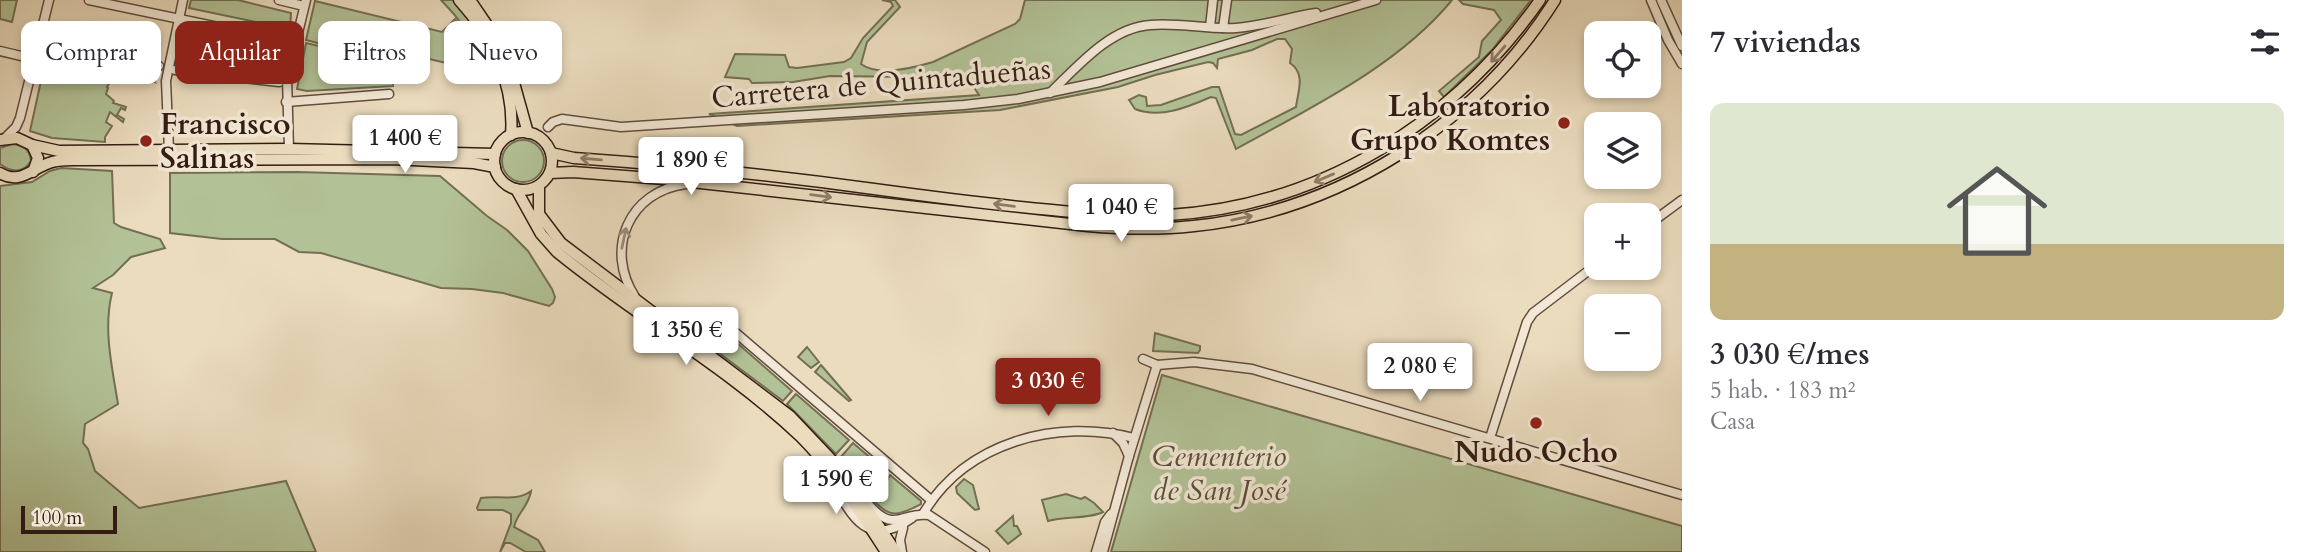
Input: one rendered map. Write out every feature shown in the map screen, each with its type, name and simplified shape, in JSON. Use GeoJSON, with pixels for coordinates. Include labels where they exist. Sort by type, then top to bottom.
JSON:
{"type":"FeatureCollection","features":[{"type":"Feature","properties":{"kind":"main road"},"geometry":{"type":"LineString","coordinates":[[459,0],[489,41],[502,72],[513,108],[511,135]]}},
{"type":"Feature","properties":{"kind":"main road"},"geometry":{"type":"LineString","coordinates":[[470,0],[500,44],[509,65],[528,133]]}},
{"type":"Feature","properties":{"kind":"main road"},"geometry":{"type":"LineString","coordinates":[[551,153],[574,158],[799,179],[1107,215],[1162,215],[1219,209],[1291,191],[1369,157],[1426,120],[1497,55],[1540,0]]}},
{"type":"Feature","properties":{"kind":"main road"},"geometry":{"type":"LineString","coordinates":[[550,173],[573,172],[753,188],[1066,225],[1122,229],[1192,226],[1249,217],[1333,189],[1415,145],[1469,102],[1521,47],[1555,0]]}},
{"type":"Feature","properties":{"kind":"main road"},"geometry":{"type":"LineString","coordinates":[[516,190],[539,186],[550,173],[551,153],[542,140],[528,133],[511,135],[501,142],[495,154],[495,167],[500,179],[516,190],[541,234],[557,252],[760,402],[819,457],[882,542],[896,552]]}},
{"type":"Feature","properties":{"kind":"main road"},"geometry":{"type":"LineString","coordinates":[[3,139],[29,143],[53,151],[289,149],[495,154]]}},
{"type":"Feature","properties":{"kind":"main road"},"geometry":{"type":"LineString","coordinates":[[29,143],[38,158],[33,172]]}},
{"type":"Feature","properties":{"kind":"main road"},"geometry":{"type":"LineString","coordinates":[[3,176],[19,178],[48,163],[73,160],[392,159],[474,163],[495,167]]}},
{"type":"Feature","properties":{"kind":"main road"},"geometry":{"type":"LineString","coordinates":[[539,186],[539,214],[555,237],[790,416],[819,444],[850,483],[882,542]]}},
{"type":"Feature","properties":{"kind":"street"},"geometry":{"type":"LineString","coordinates":[[44,21],[49,0]]}},
{"type":"Feature","properties":{"kind":"street"},"geometry":{"type":"LineString","coordinates":[[89,0],[188,21]]}},
{"type":"Feature","properties":{"kind":"street"},"geometry":{"type":"LineString","coordinates":[[169,150],[166,81],[183,0]]}},
{"type":"Feature","properties":{"kind":"street"},"geometry":{"type":"LineString","coordinates":[[279,0],[305,3],[300,21]]}},
{"type":"Feature","properties":{"kind":"street"},"geometry":{"type":"LineString","coordinates":[[1209,27],[1213,0]]}},
{"type":"Feature","properties":{"kind":"street"},"geometry":{"type":"LineString","coordinates":[[1223,27],[1227,0]]}},
{"type":"Feature","properties":{"kind":"street","name":"Carretera de Quintadueñas"},"geometry":{"type":"LineString","coordinates":[[548,127],[562,119],[609,127],[684,124],[723,119],[1011,100],[1130,74],[1376,0]]}},
{"type":"Feature","properties":{"kind":"street"},"geometry":{"type":"LineString","coordinates":[[1651,0],[1668,40],[1682,64]]}},
{"type":"Feature","properties":{"kind":"street"},"geometry":{"type":"LineString","coordinates":[[1661,0],[1682,46]]}},
{"type":"Feature","properties":{"kind":"street"},"geometry":{"type":"LineString","coordinates":[[1050,93],[1092,54],[1121,32],[1152,24],[1240,28],[1310,14],[1329,14]]}},
{"type":"Feature","properties":{"kind":"street"},"geometry":{"type":"LineString","coordinates":[[0,51],[21,56]]}},
{"type":"Feature","properties":{"kind":"street"},"geometry":{"type":"LineString","coordinates":[[3,139],[16,127],[28,84]]}},
{"type":"Feature","properties":{"kind":"street"},"geometry":{"type":"LineString","coordinates":[[287,84],[289,149]]}},
{"type":"Feature","properties":{"kind":"street"},"geometry":{"type":"LineString","coordinates":[[286,102],[388,94]]}},
{"type":"Feature","properties":{"kind":"street"},"geometry":{"type":"LineString","coordinates":[[20,118],[29,143]]}},
{"type":"Feature","properties":{"kind":"street"},"geometry":{"type":"LineString","coordinates":[[639,302],[627,282],[622,253],[628,222],[640,204],[663,188],[680,184],[753,188]]}},
{"type":"Feature","properties":{"kind":"street"},"geometry":{"type":"LineString","coordinates":[[1661,215],[1682,200]]}},
{"type":"Feature","properties":{"kind":"street"},"geometry":{"type":"LineString","coordinates":[[1490,438],[1527,323],[1533,313],[1584,274]]}},
{"type":"Feature","properties":{"kind":"street"},"geometry":{"type":"LineString","coordinates":[[689,339],[702,328],[722,321],[931,500]]}},
{"type":"Feature","properties":{"kind":"street"},"geometry":{"type":"LineString","coordinates":[[1143,359],[1157,365],[1194,362],[1242,367],[1682,495]]}},
{"type":"Feature","properties":{"kind":"street"},"geometry":{"type":"LineString","coordinates":[[1104,552],[1113,511],[1157,365]]}},
{"type":"Feature","properties":{"kind":"street"},"geometry":{"type":"LineString","coordinates":[[882,542],[889,529],[918,515],[975,459],[1014,442],[1067,430],[1113,433],[1134,438]]}},
{"type":"Feature","properties":{"kind":"street"},"geometry":{"type":"LineString","coordinates":[[1113,433],[1123,443],[1129,456]]}},
{"type":"Feature","properties":{"kind":"street"},"geometry":{"type":"LineString","coordinates":[[850,483],[873,510],[901,524]]}},
{"type":"Feature","properties":{"kind":"street"},"geometry":{"type":"LineString","coordinates":[[1097,552],[1105,522],[1113,511]]}},
{"type":"Feature","properties":{"kind":"street"},"geometry":{"type":"LineString","coordinates":[[918,515],[943,523],[985,552]]}},
{"type":"Feature","properties":{"kind":"street"},"geometry":{"type":"LineString","coordinates":[[901,524],[902,552]]}},
{"type":"Feature","properties":{"kind":"green space"},"geometry":{"type":"Polygon","coordinates":[[[0,0],[17,0],[12,22],[0,19],[0,0]]]}},
{"type":"Feature","properties":{"kind":"green space"},"geometry":{"type":"Polygon","coordinates":[[[191,0],[238,0],[291,13],[290,21],[252,21],[189,8],[191,0]]]}},
{"type":"Feature","properties":{"kind":"green space"},"geometry":{"type":"Polygon","coordinates":[[[441,0],[453,0],[471,21],[459,21],[441,0]]]}},
{"type":"Feature","properties":{"kind":"green space"},"geometry":{"type":"Polygon","coordinates":[[[882,0],[895,0],[900,7],[867,42],[861,64],[886,71],[933,62],[1015,24],[1020,19],[1025,0],[1452,0],[1406,45],[1352,84],[1236,149],[1216,98],[1211,97],[1174,110],[1154,113],[1135,109],[1129,100],[1139,95],[1146,97],[1147,106],[1161,105],[1219,87],[1235,134],[1241,135],[1296,107],[1299,78],[1295,67],[1290,63],[1292,49],[1285,39],[1277,39],[1252,50],[1218,59],[1217,68],[1208,62],[1118,87],[1000,110],[737,126],[709,114],[979,95],[962,77],[949,72],[917,77],[830,76],[793,82],[752,83],[749,79],[725,77],[735,54],[785,55],[789,67],[797,68],[844,62],[851,58],[863,38],[893,6],[891,2],[882,0]]]}},
{"type":"Feature","properties":{"kind":"green space"},"geometry":{"type":"Polygon","coordinates":[[[1459,0],[1531,0],[1492,50],[1444,97],[1439,91],[1479,57],[1482,41],[1501,20],[1494,10],[1463,4],[1459,0]]]}},
{"type":"Feature","properties":{"kind":"green space"},"geometry":{"type":"Polygon","coordinates":[[[315,1],[397,21],[318,21],[318,43],[306,40],[315,1]]]}},
{"type":"Feature","properties":{"kind":"green space"},"geometry":{"type":"Polygon","coordinates":[[[430,29],[442,32],[444,30],[444,63],[430,59],[430,29]]]}},
{"type":"Feature","properties":{"kind":"green space"},"geometry":{"type":"Polygon","coordinates":[[[306,43],[318,46],[318,84],[393,86],[307,91],[297,89],[298,84],[304,84],[306,43]]]}},
{"type":"Feature","properties":{"kind":"green space"},"geometry":{"type":"Polygon","coordinates":[[[40,84],[109,84],[106,94],[113,103],[126,107],[125,110],[121,108],[117,115],[124,119],[123,122],[110,112],[106,122],[112,126],[105,142],[52,138],[30,131],[40,84]]]}},
{"type":"Feature","properties":{"kind":"green space"},"geometry":{"type":"Polygon","coordinates":[[[412,133],[413,143],[365,141],[365,136],[412,133]]]}},
{"type":"Feature","properties":{"kind":"green space"},"geometry":{"type":"Polygon","coordinates":[[[523,140],[538,146],[544,161],[538,176],[523,182],[508,176],[502,161],[508,146],[523,140]]]}},
{"type":"Feature","properties":{"kind":"green space"},"geometry":{"type":"Polygon","coordinates":[[[12,144],[25,148],[29,153],[31,161],[21,170],[8,169],[0,164],[0,148],[12,144]]]}},
{"type":"Feature","properties":{"kind":"green space"},"geometry":{"type":"Polygon","coordinates":[[[61,168],[112,171],[114,223],[160,239],[165,248],[131,257],[113,275],[93,288],[112,293],[108,334],[118,404],[85,424],[83,443],[88,449],[95,471],[139,508],[286,481],[316,552],[0,552],[0,186],[32,182],[61,168]]]}},
{"type":"Feature","properties":{"kind":"green space"},"geometry":{"type":"Polygon","coordinates":[[[297,172],[440,176],[507,230],[528,251],[552,289],[555,297],[553,303],[549,306],[503,293],[441,288],[321,253],[299,252],[275,239],[222,239],[170,233],[170,173],[297,172]]]}},
{"type":"Feature","properties":{"kind":"green space"},"geometry":{"type":"Polygon","coordinates":[[[720,328],[792,391],[783,401],[699,338],[720,328]]]}},
{"type":"Feature","properties":{"kind":"green space"},"geometry":{"type":"Polygon","coordinates":[[[1155,333],[1200,346],[1200,350],[1198,353],[1153,351],[1155,333]]]}},
{"type":"Feature","properties":{"kind":"green space"},"geometry":{"type":"Polygon","coordinates":[[[807,347],[819,362],[811,368],[798,357],[807,347]]]}},
{"type":"Feature","properties":{"kind":"green space"},"geometry":{"type":"Polygon","coordinates":[[[821,365],[851,400],[815,372],[821,365]]]}},
{"type":"Feature","properties":{"kind":"green space","name":"Cementerio de San José"},"geometry":{"type":"Polygon","coordinates":[[[1162,375],[1682,526],[1682,552],[1111,552],[1162,375]]]}},
{"type":"Feature","properties":{"kind":"green space"},"geometry":{"type":"Polygon","coordinates":[[[796,394],[849,440],[836,454],[787,404],[796,394]]]}},
{"type":"Feature","properties":{"kind":"green space"},"geometry":{"type":"Polygon","coordinates":[[[853,443],[886,471],[871,499],[840,458],[853,443]]]}},
{"type":"Feature","properties":{"kind":"green space"},"geometry":{"type":"Polygon","coordinates":[[[890,475],[921,501],[921,504],[897,513],[881,508],[875,502],[890,475]]]}},
{"type":"Feature","properties":{"kind":"green space"},"geometry":{"type":"Polygon","coordinates":[[[964,479],[973,485],[979,509],[975,510],[957,493],[956,487],[964,479]]]}},
{"type":"Feature","properties":{"kind":"green space"},"geometry":{"type":"Polygon","coordinates":[[[531,491],[514,527],[538,540],[545,552],[526,552],[505,543],[500,552],[511,523],[511,514],[503,510],[478,510],[481,498],[513,497],[531,491]]]}},
{"type":"Feature","properties":{"kind":"green space"},"geometry":{"type":"Polygon","coordinates":[[[1066,494],[1081,499],[1085,497],[1103,512],[1048,521],[1042,500],[1066,494]]]}},
{"type":"Feature","properties":{"kind":"green space"},"geometry":{"type":"Polygon","coordinates":[[[1013,516],[1014,526],[1017,526],[1021,534],[1008,544],[996,531],[1013,516]]]}},
{"type":"Feature","properties":{"kind":"place","name":"Laboratorio Grupo Komtes"},"geometry":{"type":"Point","coordinates":[1564,123]}},
{"type":"Feature","properties":{"kind":"place","name":"Francisco Salinas"},"geometry":{"type":"Point","coordinates":[146,141]}},
{"type":"Feature","properties":{"kind":"place","name":"Nudo Ocho"},"geometry":{"type":"Point","coordinates":[1536,423]}}]}
